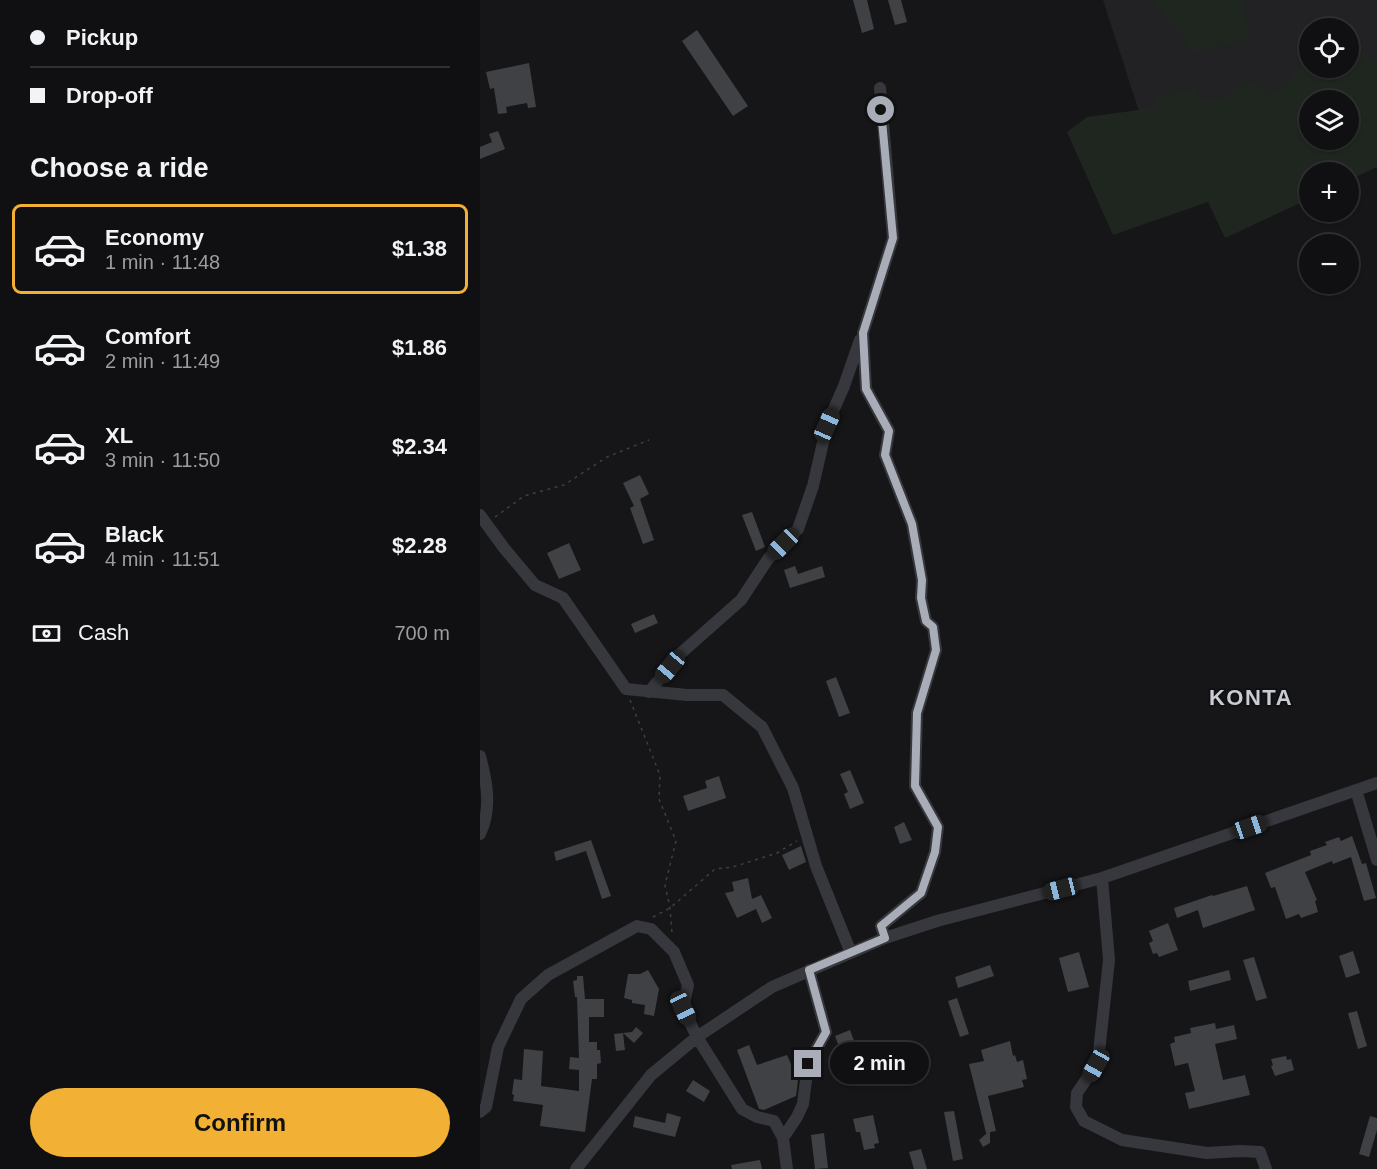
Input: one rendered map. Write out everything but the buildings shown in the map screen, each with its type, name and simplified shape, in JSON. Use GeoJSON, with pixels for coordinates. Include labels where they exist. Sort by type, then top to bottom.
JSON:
{"type":"FeatureCollection","features":[{"type":"Feature","properties":{"kind":"street"},"geometry":{"type":"LineString","coordinates":[[649,692],[680,654],[741,600],[768,559],[798,529],[813,486],[827,425],[863,333],[893,238],[880,88]]}},
{"type":"Feature","properties":{"kind":"street"},"geometry":{"type":"LineString","coordinates":[[863,333],[866,389],[889,431],[885,455],[912,524],[922,580],[921,598],[926,621],[933,627],[936,650],[917,713],[915,786],[938,827],[935,852],[921,893],[881,926],[885,938]]}},
{"type":"Feature","properties":{"kind":"street"},"geometry":{"type":"LineString","coordinates":[[483,519],[535,585],[563,598],[626,689],[723,695],[762,727],[793,788],[816,866],[851,952]]}},
{"type":"Feature","properties":{"kind":"street"},"geometry":{"type":"LineString","coordinates":[[480,756],[488,786],[486,821],[480,834]]}},
{"type":"Feature","properties":{"kind":"street"},"geometry":{"type":"LineString","coordinates":[[576,1169],[651,1075],[696,1037],[771,987],[885,938],[937,921],[1102,879],[1377,783]]}},
{"type":"Feature","properties":{"kind":"street"},"geometry":{"type":"LineString","coordinates":[[1356,790],[1377,860]]}},
{"type":"Feature","properties":{"kind":"street"},"geometry":{"type":"LineString","coordinates":[[1102,879],[1110,960],[1096,1065],[1077,1093],[1076,1107],[1084,1121],[1122,1140],[1207,1153],[1260,1152],[1266,1169]]}},
{"type":"Feature","properties":{"kind":"street"},"geometry":{"type":"LineString","coordinates":[[480,1112],[486,1107],[498,1047],[521,999],[548,975],[637,926],[651,929],[674,952],[688,985],[683,1008],[696,1037],[741,1109],[757,1118],[774,1121],[783,1138],[786,1169]]}},
{"type":"Feature","properties":{"kind":"street"},"geometry":{"type":"LineString","coordinates":[[783,1138],[803,1104],[808,1064],[826,1032],[809,970]]}},
{"type":"Feature","properties":{"kind":"path"},"geometry":{"type":"LineString","coordinates":[[483,519],[524,496],[564,485],[608,457],[649,440]]}},
{"type":"Feature","properties":{"kind":"path"},"geometry":{"type":"LineString","coordinates":[[626,689],[660,775],[659,799],[676,841],[665,885],[670,908],[674,952]]}},
{"type":"Feature","properties":{"kind":"path"},"geometry":{"type":"LineString","coordinates":[[653,917],[670,908],[715,869],[733,867],[777,854],[807,835]]}},
{"type":"Feature","properties":{"kind":"shaded area"},"geometry":{"type":"Polygon","coordinates":[[[1103,0],[1377,0],[1377,85],[1355,90],[1299,90],[1299,104],[1153,155],[1103,0]]]}},
{"type":"Feature","properties":{"kind":"shaded area"},"geometry":{"type":"Polygon","coordinates":[[[1152,0],[1244,0],[1249,39],[1195,53],[1152,0]]]}},
{"type":"Feature","properties":{"kind":"shaded area"},"geometry":{"type":"Polygon","coordinates":[[[1359,52],[1377,62],[1377,167],[1359,175],[1359,162],[1299,162],[1299,204],[1225,238],[1208,202],[1113,235],[1067,132],[1087,117],[1153,108],[1159,96],[1196,88],[1200,101],[1222,100],[1243,80],[1276,92],[1299,68],[1299,78],[1359,78],[1359,52]]]}},
{"type":"Feature","properties":{"kind":"district","name":"KONTA"},"geometry":{"type":"Point","coordinates":[1251,697]}},
{"type":"Feature","properties":{"kind":"route"},"geometry":{"type":"LineString","coordinates":[[808,1064],[826,1032],[809,970],[885,938],[881,926],[921,893],[935,852],[938,827],[915,786],[917,713],[936,650],[933,627],[926,621],[921,598],[922,580],[912,524],[885,455],[889,431],[866,389],[863,333],[893,238],[881,110]]}}]}
